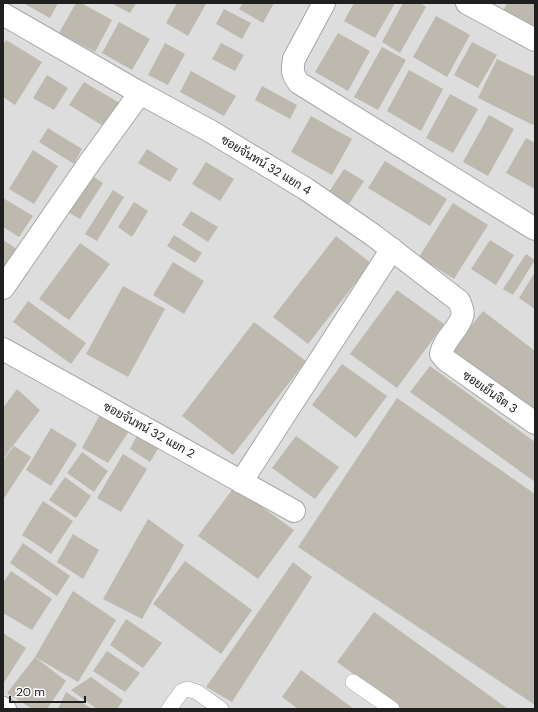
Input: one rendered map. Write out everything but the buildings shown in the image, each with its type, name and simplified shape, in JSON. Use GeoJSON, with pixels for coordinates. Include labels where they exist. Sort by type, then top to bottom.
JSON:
{"type":"FeatureCollection","features":[{"type":"Feature","properties":{"kind":"street"},"geometry":{"type":"LineString","coordinates":[[324,3],[294,59],[292,69],[294,77],[299,83],[535,229]]}},
{"type":"Feature","properties":{"kind":"street"},"geometry":{"type":"LineString","coordinates":[[467,3],[535,40]]}},
{"type":"Feature","properties":{"kind":"street","name":"ซอยจันทน์ 32 แยก 4"},"geometry":{"type":"LineString","coordinates":[[3,14],[140,93],[210,131],[306,188],[392,249],[459,301],[463,316],[442,347],[441,354],[446,360]]}},
{"type":"Feature","properties":{"kind":"street"},"geometry":{"type":"LineString","coordinates":[[3,288],[90,162],[140,93]]}},
{"type":"Feature","properties":{"kind":"street"},"geometry":{"type":"LineString","coordinates":[[241,482],[392,249]]}},
{"type":"Feature","properties":{"kind":"street","name":"ซอยจันทน์ 32 แยก 2"},"geometry":{"type":"LineString","coordinates":[[3,349],[294,511]]}},
{"type":"Feature","properties":{"kind":"street","name":"ซอยเย็นจิต 3"},"geometry":{"type":"LineString","coordinates":[[446,360],[535,423]]}},
{"type":"Feature","properties":{"kind":"lane"},"geometry":{"type":"LineString","coordinates":[[353,682],[392,709]]}},
{"type":"Feature","properties":{"kind":"lane"},"geometry":{"type":"LineString","coordinates":[[169,709],[182,691],[188,689],[197,692],[221,709]]}},
{"type":"Feature","properties":{"kind":"shaded area"},"geometry":{"type":"Polygon","coordinates":[[[3,3],[535,3],[535,709],[3,709],[3,3]]]}}]}
